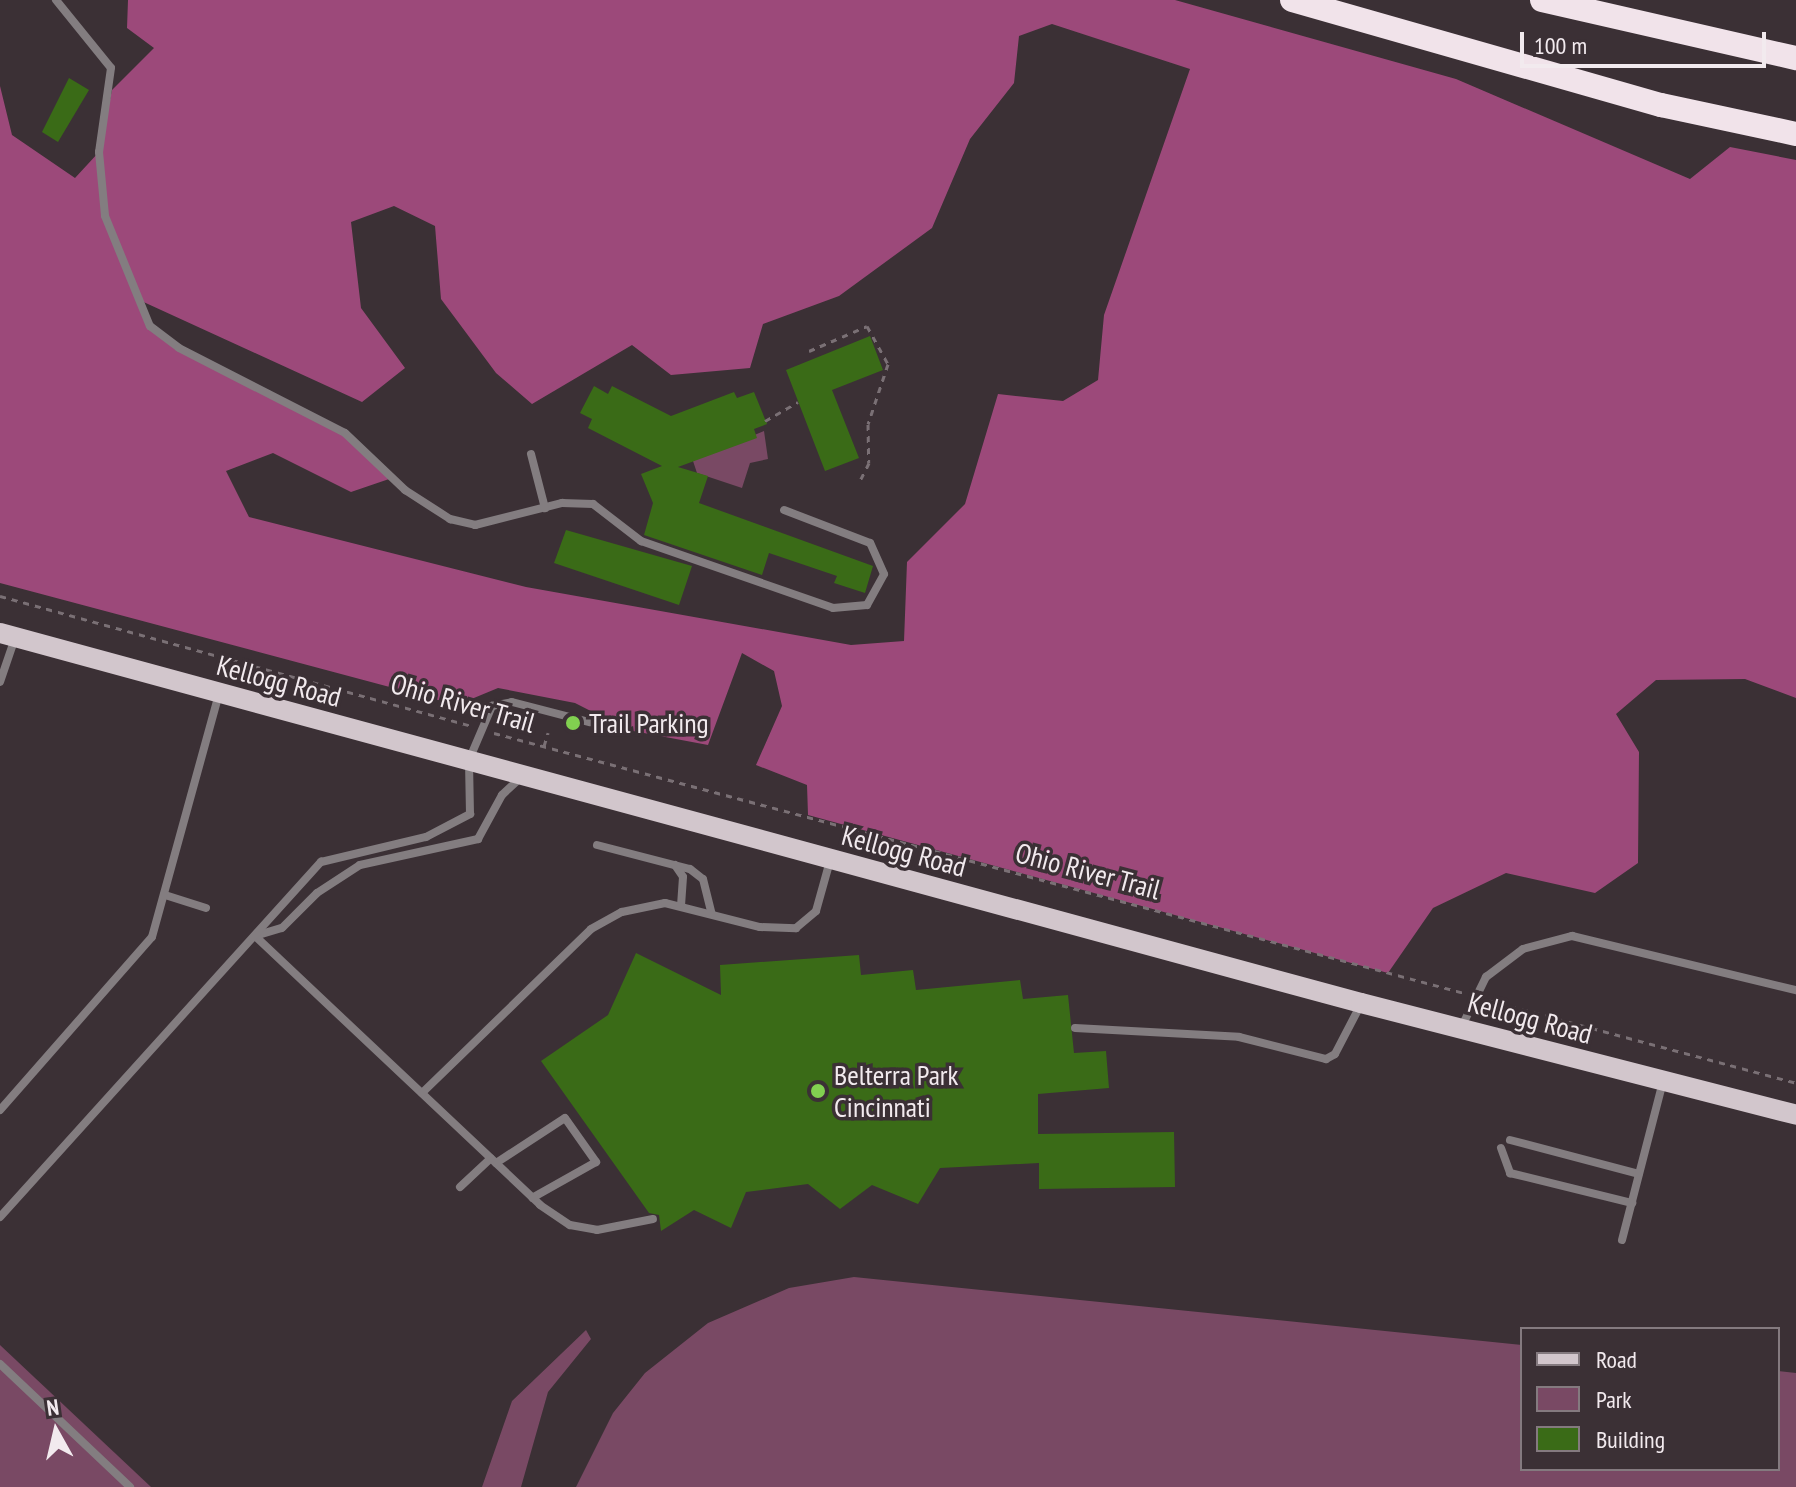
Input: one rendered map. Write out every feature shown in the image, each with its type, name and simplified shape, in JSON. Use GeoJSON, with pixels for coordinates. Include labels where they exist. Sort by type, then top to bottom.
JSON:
{"type":"FeatureCollection","features":[{"type":"Feature","properties":{"kind":"highway"},"geometry":{"type":"LineString","coordinates":[[1292,0],[1661,105],[1796,134]]}},
{"type":"Feature","properties":{"kind":"highway"},"geometry":{"type":"LineString","coordinates":[[1542,0],[1796,58]]}},
{"type":"Feature","properties":{"kind":"main road","name":"Kellogg Road"},"geometry":{"type":"LineString","coordinates":[[8,636],[1361,1003],[1796,1115]]}},
{"type":"Feature","properties":{"kind":"lane"},"geometry":{"type":"LineString","coordinates":[[56,0],[111,68],[99,152],[105,216],[150,326],[179,348],[345,433],[405,490],[450,519],[475,525],[545,508],[593,504],[641,541],[833,608],[867,605],[884,574],[870,543],[784,510]]}},
{"type":"Feature","properties":{"kind":"lane"},"geometry":{"type":"LineString","coordinates":[[531,454],[545,508]]}},
{"type":"Feature","properties":{"kind":"lane"},"geometry":{"type":"LineString","coordinates":[[0,682],[8,636]]}},
{"type":"Feature","properties":{"kind":"lane"},"geometry":{"type":"LineString","coordinates":[[0,1110],[142,951],[165,895],[219,693]]}},
{"type":"Feature","properties":{"kind":"lane"},"geometry":{"type":"LineString","coordinates":[[0,1217],[321,862],[456,826],[470,814],[469,760],[488,710],[501,703],[589,722]]}},
{"type":"Feature","properties":{"kind":"lane"},"geometry":{"type":"LineString","coordinates":[[255,936],[282,928],[329,883],[360,865],[478,839],[502,795],[523,775]]}},
{"type":"Feature","properties":{"kind":"lane"},"geometry":{"type":"LineString","coordinates":[[597,845],[675,864],[703,879],[712,914]]}},
{"type":"Feature","properties":{"kind":"lane"},"geometry":{"type":"LineString","coordinates":[[422,1093],[591,929],[646,904],[681,905],[712,914],[796,928],[816,911],[830,860]]}},
{"type":"Feature","properties":{"kind":"lane"},"geometry":{"type":"LineString","coordinates":[[675,864],[683,877],[681,905]]}},
{"type":"Feature","properties":{"kind":"lane"},"geometry":{"type":"LineString","coordinates":[[165,895],[206,908]]}},
{"type":"Feature","properties":{"kind":"lane"},"geometry":{"type":"LineString","coordinates":[[255,936],[532,1198],[570,1225],[597,1230],[653,1219]]}},
{"type":"Feature","properties":{"kind":"lane"},"geometry":{"type":"LineString","coordinates":[[1460,1029],[1486,977],[1523,949],[1572,936],[1796,990]]}},
{"type":"Feature","properties":{"kind":"lane"},"geometry":{"type":"LineString","coordinates":[[1075,1028],[1239,1037],[1326,1059],[1335,1054],[1361,1003]]}},
{"type":"Feature","properties":{"kind":"lane"},"geometry":{"type":"LineString","coordinates":[[1622,1240],[1663,1082]]}},
{"type":"Feature","properties":{"kind":"lane"},"geometry":{"type":"LineString","coordinates":[[460,1187],[494,1160],[565,1118],[596,1162],[532,1198]]}},
{"type":"Feature","properties":{"kind":"lane"},"geometry":{"type":"LineString","coordinates":[[1510,1140],[1639,1174]]}},
{"type":"Feature","properties":{"kind":"lane"},"geometry":{"type":"LineString","coordinates":[[1501,1148],[1510,1173],[1632,1203]]}},
{"type":"Feature","properties":{"kind":"lane"},"geometry":{"type":"LineString","coordinates":[[0,1364],[130,1487]]}},
{"type":"Feature","properties":{"kind":"path"},"geometry":{"type":"LineString","coordinates":[[809,351],[867,326],[888,364],[868,424],[869,463],[859,483]]}},
{"type":"Feature","properties":{"kind":"path"},"geometry":{"type":"LineString","coordinates":[[765,421],[798,402]]}},
{"type":"Feature","properties":{"kind":"path","name":"Ohio River Trail"},"geometry":{"type":"LineString","coordinates":[[0,596],[544,746],[1796,1083]]}},
{"type":"Feature","properties":{"kind":"path"},"geometry":{"type":"LineString","coordinates":[[542,731],[549,733],[544,746]]}},
{"type":"Feature","properties":{"kind":"green space"},"geometry":{"type":"Polygon","coordinates":[[[764,431],[768,459],[750,463],[742,488],[697,473],[693,461],[764,431]]]}},
{"type":"Feature","properties":{"kind":"green space"},"geometry":{"type":"Polygon","coordinates":[[[854,1277],[1520,1345],[1520,1471],[1780,1471],[1780,1371],[1796,1373],[1796,1487],[576,1487],[613,1413],[645,1373],[708,1323],[789,1288],[854,1277]]]}},
{"type":"Feature","properties":{"kind":"green space"},"geometry":{"type":"Polygon","coordinates":[[[586,1330],[591,1339],[548,1392],[521,1487],[482,1487],[512,1401],[586,1330]]]}},
{"type":"Feature","properties":{"kind":"green space"},"geometry":{"type":"Polygon","coordinates":[[[0,1345],[151,1487],[0,1487],[0,1345]]]}},
{"type":"Feature","properties":{"kind":"shaded area"},"geometry":{"type":"Polygon","coordinates":[[[128,0],[1175,0],[1456,79],[1690,179],[1730,147],[1796,160],[1796,698],[1745,679],[1656,680],[1616,714],[1639,752],[1638,863],[1595,893],[1506,873],[1433,908],[1388,973],[808,815],[807,785],[756,765],[782,706],[774,671],[742,653],[708,745],[628,730],[575,703],[498,688],[457,705],[0,583],[0,86],[12,135],[75,178],[99,152],[112,90],[154,48],[127,28],[128,0]],[[1052,24],[1019,36],[1014,83],[970,139],[932,228],[839,296],[763,324],[750,368],[671,375],[632,345],[532,404],[496,373],[441,299],[435,226],[394,206],[351,222],[361,308],[405,368],[362,402],[137,299],[150,326],[179,348],[345,433],[392,478],[351,492],[273,453],[226,471],[249,517],[526,587],[851,645],[904,641],[907,562],[965,504],[998,394],[1063,401],[1098,380],[1104,315],[1190,69],[1052,24]]]}},
{"type":"Feature","properties":{"kind":"building"},"geometry":{"type":"Polygon","coordinates":[[[69,78],[89,90],[58,142],[42,132],[69,78]]]}},
{"type":"Feature","properties":{"kind":"building"},"geometry":{"type":"Polygon","coordinates":[[[870,336],[883,370],[832,390],[859,458],[825,471],[786,370],[870,336]]]}},
{"type":"Feature","properties":{"kind":"building"},"geometry":{"type":"Polygon","coordinates":[[[594,386],[608,394],[612,386],[671,416],[734,392],[737,398],[754,392],[767,424],[754,429],[757,438],[678,467],[708,476],[699,503],[873,566],[865,593],[834,583],[837,576],[769,553],[762,575],[644,535],[653,503],[641,474],[662,466],[588,428],[592,419],[580,413],[594,386]]]}},
{"type":"Feature","properties":{"kind":"building"},"geometry":{"type":"Polygon","coordinates":[[[566,530],[692,566],[679,605],[554,563],[566,530]]]}},
{"type":"Feature","properties":{"kind":"building","name":"Belterra Park Cincinnati"},"geometry":{"type":"Polygon","coordinates":[[[636,953],[721,995],[720,965],[859,955],[861,975],[913,970],[916,990],[1020,980],[1023,999],[1068,995],[1074,1053],[1106,1051],[1109,1088],[1038,1094],[1038,1134],[1174,1132],[1175,1187],[1039,1189],[1039,1163],[940,1168],[918,1204],[872,1185],[840,1209],[808,1184],[746,1192],[731,1228],[694,1210],[661,1231],[659,1215],[649,1213],[541,1061],[608,1015],[636,953]]]}},
{"type":"Feature","properties":{"kind":"place","name":"Trail Parking"},"geometry":{"type":"Point","coordinates":[573,723]}},
{"type":"Feature","properties":{"kind":"place","name":"Belterra Park Cincinnati"},"geometry":{"type":"Point","coordinates":[818,1091]}}]}
